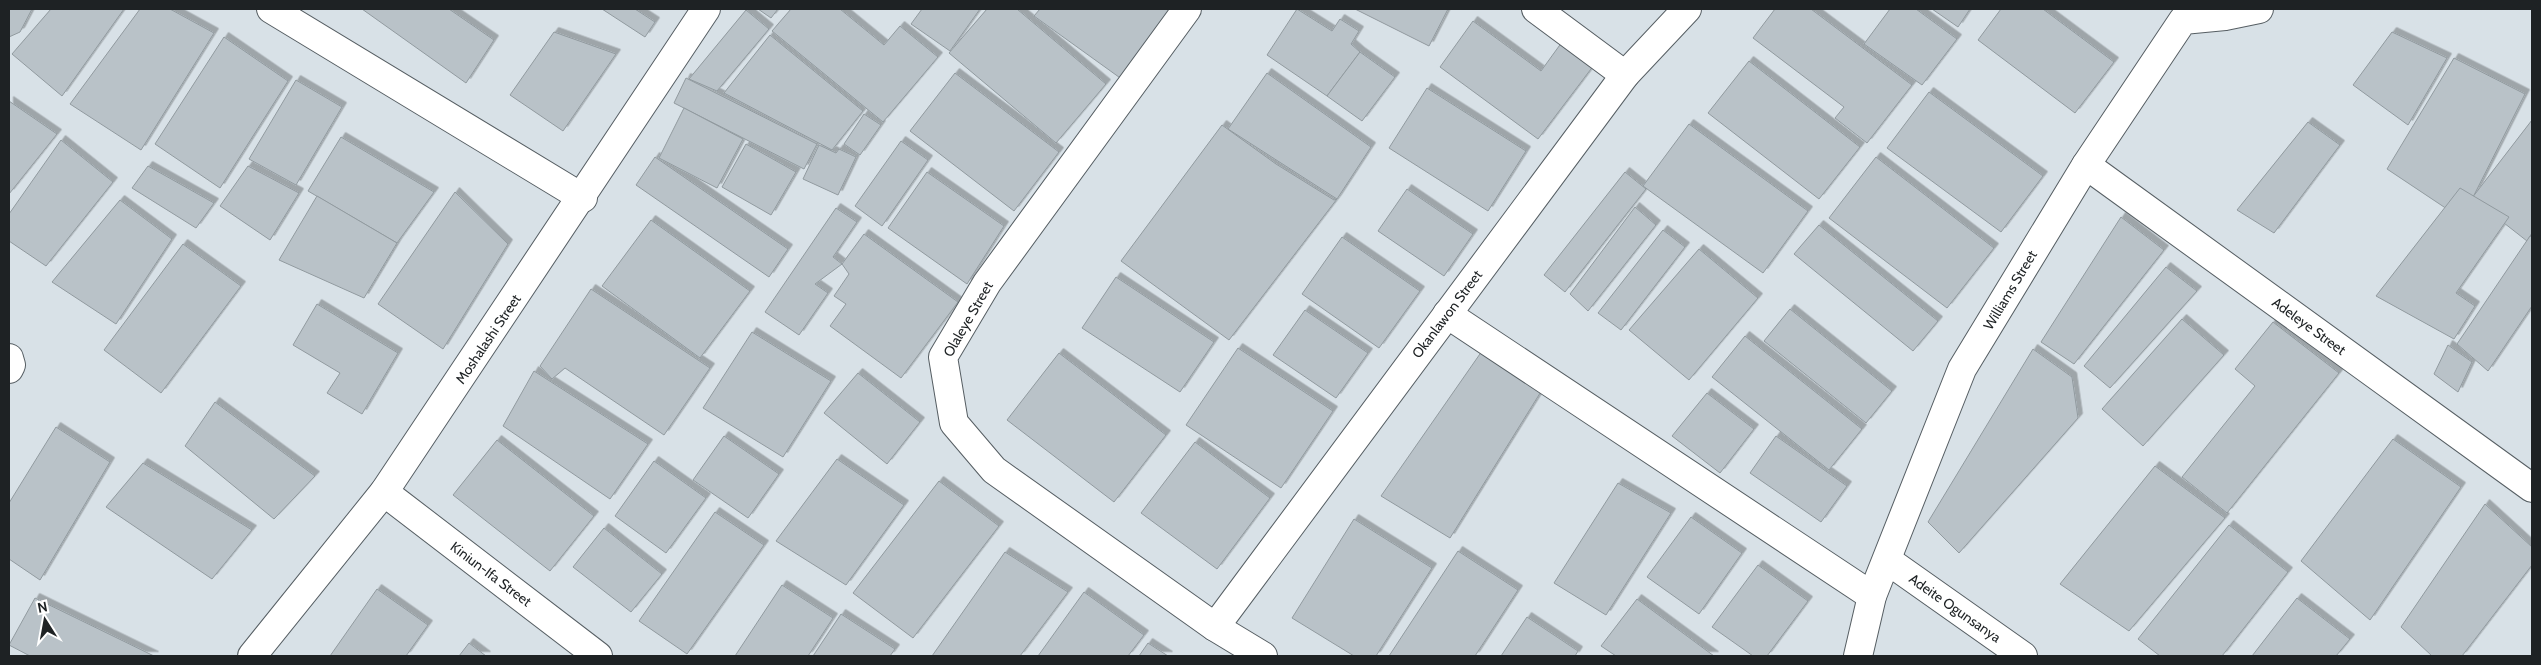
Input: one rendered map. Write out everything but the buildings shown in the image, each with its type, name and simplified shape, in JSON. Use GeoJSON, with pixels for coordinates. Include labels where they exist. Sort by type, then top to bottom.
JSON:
{"type":"FeatureCollection","features":[{"type":"Feature","properties":{"kind":"street"},"geometry":{"type":"LineString","coordinates":[[271,9],[583,198]]}},
{"type":"Feature","properties":{"kind":"street","name":"Moshalashi Street"},"geometry":{"type":"LineString","coordinates":[[252,656],[384,492],[583,198],[706,9]]}},
{"type":"Feature","properties":{"kind":"street","name":"Olaleye Street"},"geometry":{"type":"LineString","coordinates":[[1187,9],[987,283],[943,358],[954,423],[994,470],[1216,626],[1263,656]]}},
{"type":"Feature","properties":{"kind":"street"},"geometry":{"type":"LineString","coordinates":[[1536,9],[1625,75]]}},
{"type":"Feature","properties":{"kind":"street","name":"Okanlawon Street"},"geometry":{"type":"LineString","coordinates":[[1216,626],[1625,75],[1687,9]]}},
{"type":"Feature","properties":{"kind":"street","name":"Williams Street"},"geometry":{"type":"LineString","coordinates":[[1858,656],[1872,596],[1962,369],[2175,14],[2225,16],[2259,9]]}},
{"type":"Feature","properties":{"kind":"street","name":"Adeleye Street"},"geometry":{"type":"LineString","coordinates":[[2086,165],[2532,488]]}},
{"type":"Feature","properties":{"kind":"street"},"geometry":{"type":"LineString","coordinates":[[1447,314],[1872,596]]}},
{"type":"Feature","properties":{"kind":"street"},"geometry":{"type":"LineString","coordinates":[[9,358],[11,365],[9,369]]}},
{"type":"Feature","properties":{"kind":"street","name":"Kiniun-Ifa Street"},"geometry":{"type":"LineString","coordinates":[[384,492],[598,656]]}},
{"type":"Feature","properties":{"kind":"street","name":"Adeite Ogunsanya"},"geometry":{"type":"LineString","coordinates":[[1887,560],[2023,656]]}}]}
